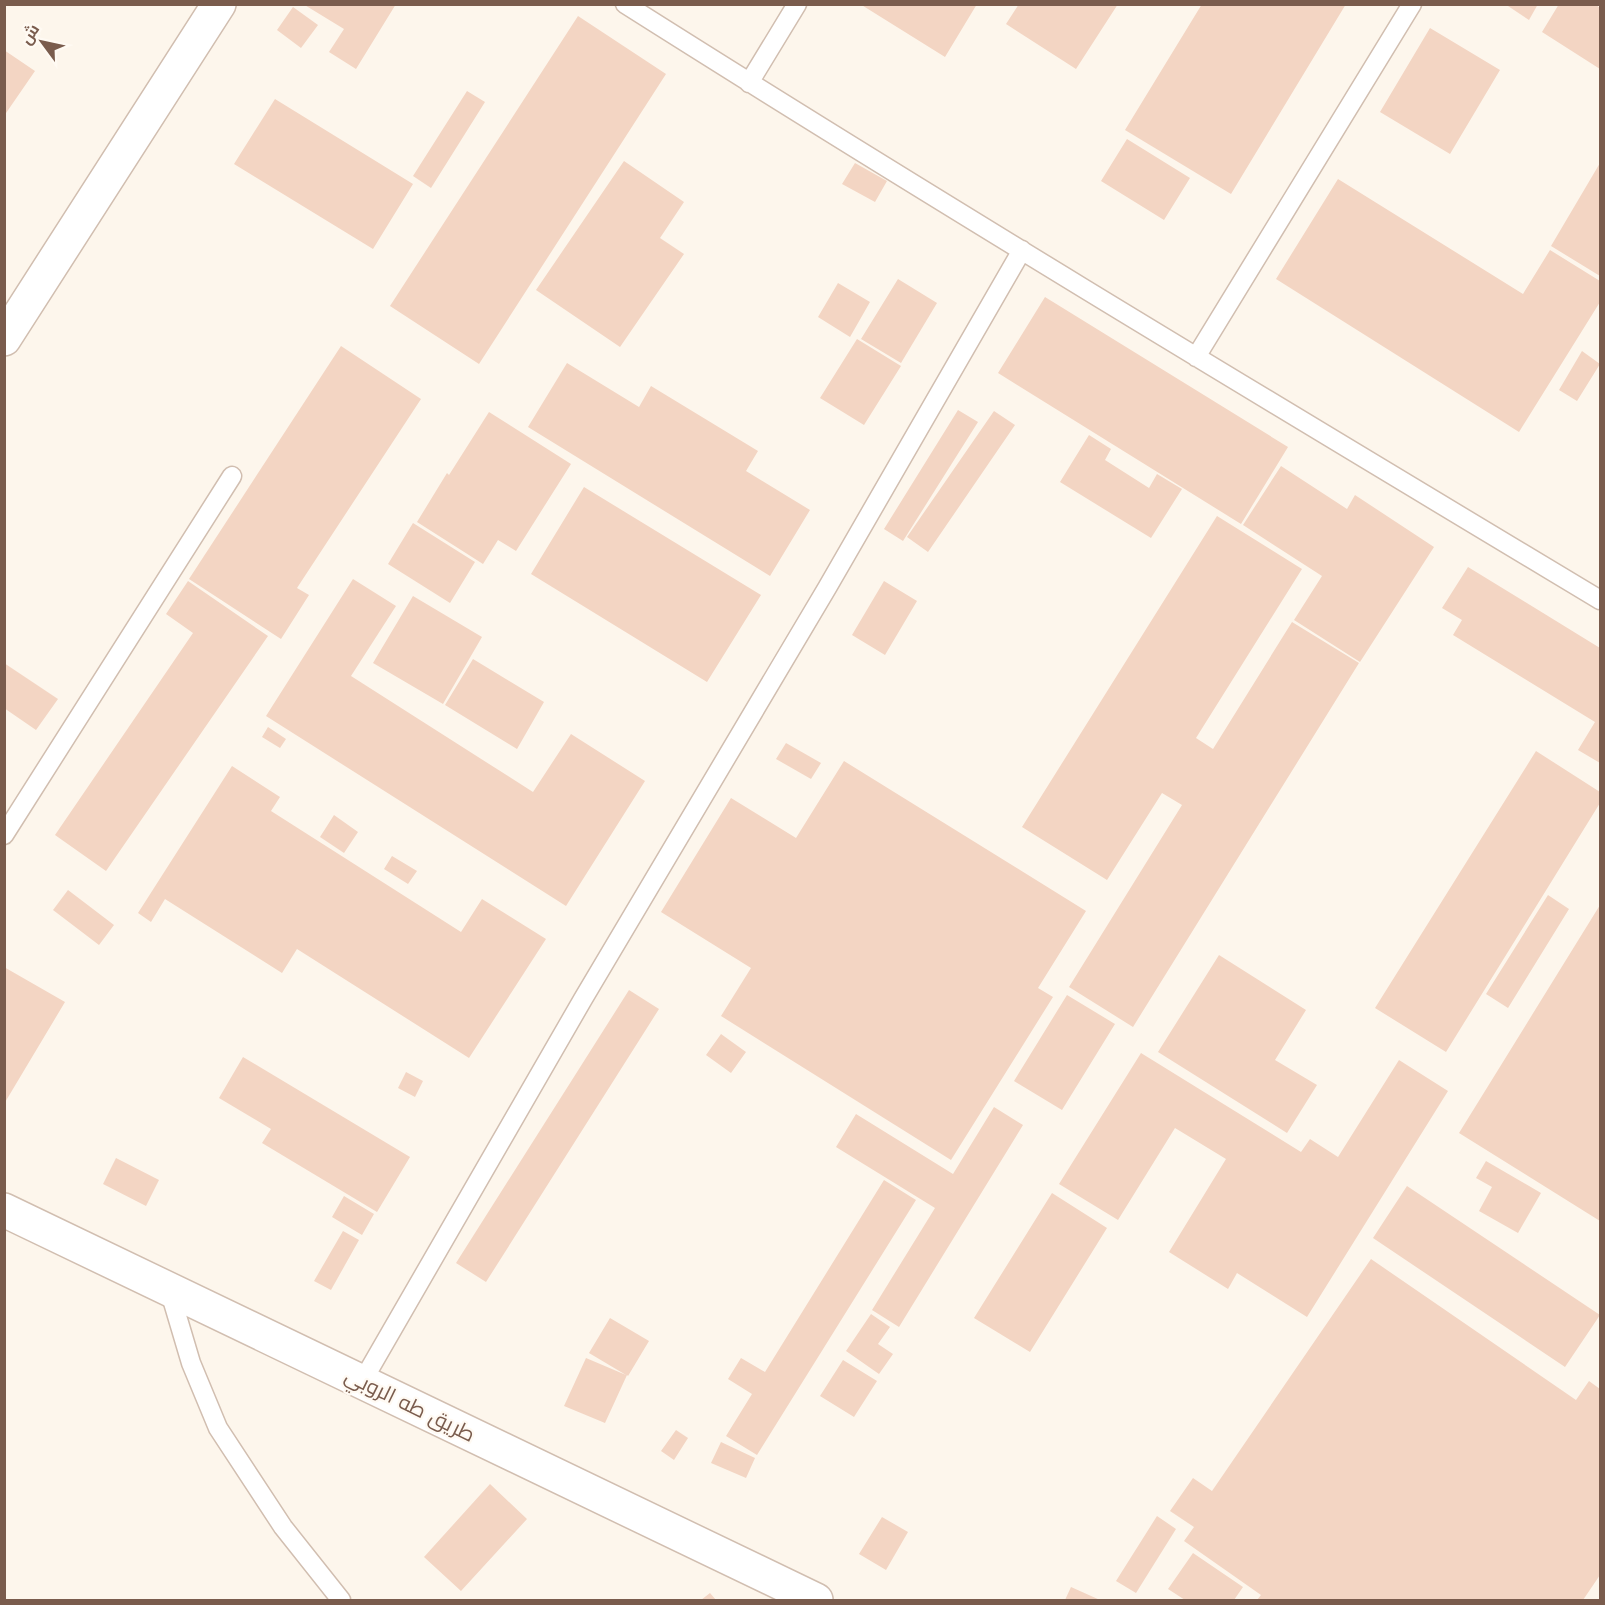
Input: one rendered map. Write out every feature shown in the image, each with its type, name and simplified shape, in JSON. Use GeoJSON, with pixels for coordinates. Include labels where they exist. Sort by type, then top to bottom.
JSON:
{"type":"FeatureCollection","features":[{"type":"Feature","properties":{"kind":"street"},"geometry":{"type":"LineString","coordinates":[[4,339],[219,4]]}},
{"type":"Feature","properties":{"kind":"street","name":"طريق طه الروبي"},"geometry":{"type":"LineString","coordinates":[[4,1210],[816,1600]]}},
{"type":"Feature","properties":{"kind":"lane"},"geometry":{"type":"LineString","coordinates":[[625,4],[749,83],[1196,357],[1600,600]]}},
{"type":"Feature","properties":{"kind":"lane"},"geometry":{"type":"LineString","coordinates":[[749,83],[797,4]]}},
{"type":"Feature","properties":{"kind":"lane"},"geometry":{"type":"LineString","coordinates":[[1196,357],[1412,4]]}},
{"type":"Feature","properties":{"kind":"lane"},"geometry":{"type":"LineString","coordinates":[[362,1382],[583,999],[826,588],[1022,250]]}},
{"type":"Feature","properties":{"kind":"lane"},"geometry":{"type":"LineString","coordinates":[[4,835],[232,476]]}},
{"type":"Feature","properties":{"kind":"lane"},"geometry":{"type":"LineString","coordinates":[[169,1289],[191,1363],[218,1428],[283,1527],[341,1600]]}},
{"type":"Feature","properties":{"kind":"building"},"geometry":{"type":"Polygon","coordinates":[[[303,4],[396,4],[356,69],[329,52],[344,29],[303,4]]]}},
{"type":"Feature","properties":{"kind":"building"},"geometry":{"type":"Polygon","coordinates":[[[860,4],[977,4],[945,57],[860,4]]]}},
{"type":"Feature","properties":{"kind":"building"},"geometry":{"type":"Polygon","coordinates":[[[1019,4],[1118,4],[1076,69],[1006,24],[1019,4]]]}},
{"type":"Feature","properties":{"kind":"building"},"geometry":{"type":"Polygon","coordinates":[[[1202,4],[1346,4],[1231,194],[1125,130],[1202,4]]]}},
{"type":"Feature","properties":{"kind":"building"},"geometry":{"type":"Polygon","coordinates":[[[1505,4],[1538,4],[1529,20],[1505,4]]]}},
{"type":"Feature","properties":{"kind":"building"},"geometry":{"type":"Polygon","coordinates":[[[1559,4],[1595,4],[1600,8],[1600,69],[1542,32],[1559,4]]]}},
{"type":"Feature","properties":{"kind":"building"},"geometry":{"type":"Polygon","coordinates":[[[293,7],[318,25],[301,48],[277,30],[293,7]]]}},
{"type":"Feature","properties":{"kind":"building"},"geometry":{"type":"Polygon","coordinates":[[[578,16],[666,74],[479,364],[390,306],[578,16]]]}},
{"type":"Feature","properties":{"kind":"building"},"geometry":{"type":"Polygon","coordinates":[[[1430,28],[1500,70],[1450,154],[1380,112],[1430,28]]]}},
{"type":"Feature","properties":{"kind":"building"},"geometry":{"type":"Polygon","coordinates":[[[4,50],[35,71],[4,116],[4,50]]]}},
{"type":"Feature","properties":{"kind":"building"},"geometry":{"type":"Polygon","coordinates":[[[467,91],[485,102],[431,188],[413,176],[467,91]]]}},
{"type":"Feature","properties":{"kind":"building"},"geometry":{"type":"Polygon","coordinates":[[[275,99],[413,184],[373,249],[234,164],[275,99]]]}},
{"type":"Feature","properties":{"kind":"building"},"geometry":{"type":"Polygon","coordinates":[[[1127,139],[1190,178],[1164,220],[1101,181],[1127,139]]]}},
{"type":"Feature","properties":{"kind":"building"},"geometry":{"type":"Polygon","coordinates":[[[624,161],[684,202],[660,238],[684,254],[620,347],[536,290],[624,161]]]}},
{"type":"Feature","properties":{"kind":"building"},"geometry":{"type":"Polygon","coordinates":[[[855,163],[887,181],[875,202],[842,184],[855,163]]]}},
{"type":"Feature","properties":{"kind":"building"},"geometry":{"type":"Polygon","coordinates":[[[1600,163],[1600,276],[1551,246],[1600,163]]]}},
{"type":"Feature","properties":{"kind":"building"},"geometry":{"type":"Polygon","coordinates":[[[1338,179],[1523,294],[1550,250],[1600,281],[1600,302],[1519,432],[1276,279],[1338,179]]]}},
{"type":"Feature","properties":{"kind":"building"},"geometry":{"type":"Polygon","coordinates":[[[898,279],[937,303],[901,363],[861,339],[898,279]]]}},
{"type":"Feature","properties":{"kind":"building"},"geometry":{"type":"Polygon","coordinates":[[[838,283],[870,302],[850,337],[818,317],[838,283]]]}},
{"type":"Feature","properties":{"kind":"building"},"geometry":{"type":"Polygon","coordinates":[[[1045,297],[1288,447],[1241,524],[998,373],[1045,297]]]}},
{"type":"Feature","properties":{"kind":"building"},"geometry":{"type":"Polygon","coordinates":[[[857,339],[901,366],[864,425],[820,398],[857,339]]]}},
{"type":"Feature","properties":{"kind":"building"},"geometry":{"type":"Polygon","coordinates":[[[341,346],[421,399],[297,588],[309,595],[281,639],[189,579],[341,346]]]}},
{"type":"Feature","properties":{"kind":"building"},"geometry":{"type":"Polygon","coordinates":[[[1582,351],[1600,364],[1577,401],[1559,390],[1582,351]]]}},
{"type":"Feature","properties":{"kind":"building"},"geometry":{"type":"Polygon","coordinates":[[[567,363],[639,407],[651,386],[758,451],[746,471],[810,510],[770,576],[528,427],[567,363]]]}},
{"type":"Feature","properties":{"kind":"building"},"geometry":{"type":"Polygon","coordinates":[[[958,410],[978,422],[903,541],[884,529],[958,410]]]}},
{"type":"Feature","properties":{"kind":"building"},"geometry":{"type":"Polygon","coordinates":[[[994,411],[1015,425],[928,552],[907,537],[994,411]]]}},
{"type":"Feature","properties":{"kind":"building"},"geometry":{"type":"Polygon","coordinates":[[[489,412],[571,464],[516,551],[498,540],[483,564],[417,522],[489,412]]]}},
{"type":"Feature","properties":{"kind":"building"},"geometry":{"type":"Polygon","coordinates":[[[1089,435],[1111,449],[1105,460],[1149,488],[1157,474],[1182,489],[1151,538],[1060,482],[1089,435]]]}},
{"type":"Feature","properties":{"kind":"building"},"geometry":{"type":"Polygon","coordinates":[[[1281,466],[1347,509],[1355,495],[1434,547],[1360,662],[1294,620],[1322,576],[1243,525],[1281,466]]]}},
{"type":"Feature","properties":{"kind":"building"},"geometry":{"type":"Polygon","coordinates":[[[584,487],[761,595],[707,682],[531,574],[584,487]]]}},
{"type":"Feature","properties":{"kind":"building"},"geometry":{"type":"Polygon","coordinates":[[[1217,516],[1302,569],[1196,738],[1213,749],[1292,622],[1359,663],[1133,1027],[1069,987],[1182,805],[1162,793],[1107,880],[1022,827],[1217,516]]]}},
{"type":"Feature","properties":{"kind":"building"},"geometry":{"type":"Polygon","coordinates":[[[413,523],[475,562],[450,603],[388,564],[413,523]]]}},
{"type":"Feature","properties":{"kind":"building"},"geometry":{"type":"Polygon","coordinates":[[[1468,567],[1600,648],[1600,763],[1578,750],[1595,722],[1453,635],[1462,620],[1442,608],[1468,567]]]}},
{"type":"Feature","properties":{"kind":"building"},"geometry":{"type":"Polygon","coordinates":[[[353,579],[396,606],[351,676],[533,792],[571,734],[645,781],[566,906],[266,716],[353,579]]]}},
{"type":"Feature","properties":{"kind":"building"},"geometry":{"type":"Polygon","coordinates":[[[188,581],[268,636],[106,871],[55,835],[193,633],[166,614],[188,581]]]}},
{"type":"Feature","properties":{"kind":"building"},"geometry":{"type":"Polygon","coordinates":[[[884,581],[917,601],[885,655],[852,635],[884,581]]]}},
{"type":"Feature","properties":{"kind":"building"},"geometry":{"type":"Polygon","coordinates":[[[413,596],[482,637],[443,704],[373,663],[413,596]]]}},
{"type":"Feature","properties":{"kind":"building"},"geometry":{"type":"Polygon","coordinates":[[[473,659],[544,702],[517,749],[445,705],[473,659]]]}},
{"type":"Feature","properties":{"kind":"building"},"geometry":{"type":"Polygon","coordinates":[[[4,663],[58,699],[36,730],[4,708],[4,663]]]}},
{"type":"Feature","properties":{"kind":"building"},"geometry":{"type":"Polygon","coordinates":[[[268,727],[286,739],[280,748],[262,737],[268,727]]]}},
{"type":"Feature","properties":{"kind":"building"},"geometry":{"type":"Polygon","coordinates":[[[786,743],[821,763],[811,779],[776,759],[786,743]]]}},
{"type":"Feature","properties":{"kind":"building"},"geometry":{"type":"Polygon","coordinates":[[[1536,751],[1600,792],[1600,803],[1446,1052],[1375,1008],[1536,751]]]}},
{"type":"Feature","properties":{"kind":"building"},"geometry":{"type":"Polygon","coordinates":[[[844,761],[1086,911],[1038,988],[1053,997],[951,1160],[721,1016],[751,968],[661,912],[731,798],[796,838],[844,761]]]}},
{"type":"Feature","properties":{"kind":"building"},"geometry":{"type":"Polygon","coordinates":[[[232,766],[280,797],[271,811],[461,932],[482,899],[546,939],[469,1058],[297,949],[282,973],[165,899],[151,922],[138,913],[232,766]]]}},
{"type":"Feature","properties":{"kind":"building"},"geometry":{"type":"Polygon","coordinates":[[[334,815],[358,832],[344,853],[320,837],[334,815]]]}},
{"type":"Feature","properties":{"kind":"building"},"geometry":{"type":"Polygon","coordinates":[[[392,856],[417,871],[408,884],[384,869],[392,856]]]}},
{"type":"Feature","properties":{"kind":"building"},"geometry":{"type":"Polygon","coordinates":[[[68,890],[114,925],[99,945],[53,910],[68,890]]]}},
{"type":"Feature","properties":{"kind":"building"},"geometry":{"type":"Polygon","coordinates":[[[1548,895],[1569,909],[1508,1008],[1486,994],[1548,895]]]}},
{"type":"Feature","properties":{"kind":"building"},"geometry":{"type":"Polygon","coordinates":[[[1600,905],[1600,1221],[1459,1133],[1600,905]]]}},
{"type":"Feature","properties":{"kind":"building"},"geometry":{"type":"Polygon","coordinates":[[[1219,955],[1306,1010],[1275,1060],[1317,1085],[1287,1133],[1158,1052],[1219,955]]]}},
{"type":"Feature","properties":{"kind":"building"},"geometry":{"type":"Polygon","coordinates":[[[4,967],[65,1002],[4,1104],[4,967]]]}},
{"type":"Feature","properties":{"kind":"building"},"geometry":{"type":"Polygon","coordinates":[[[629,990],[659,1009],[486,1282],[456,1263],[629,990]]]}},
{"type":"Feature","properties":{"kind":"building"},"geometry":{"type":"Polygon","coordinates":[[[1067,995],[1115,1024],[1062,1110],[1014,1081],[1067,995]]]}},
{"type":"Feature","properties":{"kind":"building"},"geometry":{"type":"Polygon","coordinates":[[[721,1034],[746,1052],[731,1073],[706,1055],[721,1034]]]}},
{"type":"Feature","properties":{"kind":"building"},"geometry":{"type":"Polygon","coordinates":[[[1141,1053],[1301,1152],[1310,1139],[1338,1157],[1399,1060],[1448,1091],[1307,1317],[1237,1273],[1228,1289],[1169,1252],[1226,1159],[1175,1128],[1118,1220],[1059,1184],[1141,1053]]]}},
{"type":"Feature","properties":{"kind":"building"},"geometry":{"type":"Polygon","coordinates":[[[243,1057],[410,1157],[377,1212],[262,1143],[271,1129],[219,1098],[243,1057]]]}},
{"type":"Feature","properties":{"kind":"building"},"geometry":{"type":"Polygon","coordinates":[[[406,1072],[423,1081],[415,1097],[398,1088],[406,1072]]]}},
{"type":"Feature","properties":{"kind":"building"},"geometry":{"type":"Polygon","coordinates":[[[994,1107],[1023,1125],[899,1327],[872,1310],[935,1208],[836,1147],[856,1114],[953,1174],[994,1107]]]}},
{"type":"Feature","properties":{"kind":"building"},"geometry":{"type":"Polygon","coordinates":[[[116,1158],[159,1180],[146,1206],[103,1184],[116,1158]]]}},
{"type":"Feature","properties":{"kind":"building"},"geometry":{"type":"Polygon","coordinates":[[[1486,1161],[1541,1193],[1518,1233],[1479,1211],[1492,1187],[1476,1178],[1486,1161]]]}},
{"type":"Feature","properties":{"kind":"building"},"geometry":{"type":"Polygon","coordinates":[[[884,1180],[916,1200],[757,1455],[726,1436],[752,1394],[728,1379],[741,1358],[765,1372],[884,1180]]]}},
{"type":"Feature","properties":{"kind":"building"},"geometry":{"type":"Polygon","coordinates":[[[1407,1186],[1600,1315],[1565,1367],[1373,1238],[1407,1186]]]}},
{"type":"Feature","properties":{"kind":"building"},"geometry":{"type":"Polygon","coordinates":[[[1052,1193],[1107,1228],[1030,1352],[974,1318],[1052,1193]]]}},
{"type":"Feature","properties":{"kind":"building"},"geometry":{"type":"Polygon","coordinates":[[[344,1196],[374,1214],[362,1235],[332,1217],[344,1196]]]}},
{"type":"Feature","properties":{"kind":"building"},"geometry":{"type":"Polygon","coordinates":[[[343,1231],[359,1240],[331,1290],[314,1281],[343,1231]]]}},
{"type":"Feature","properties":{"kind":"building"},"geometry":{"type":"Polygon","coordinates":[[[1371,1259],[1576,1400],[1589,1381],[1600,1389],[1600,1575],[1583,1600],[1257,1600],[1261,1595],[1184,1541],[1194,1527],[1170,1511],[1193,1478],[1212,1491],[1371,1259]]]}},
{"type":"Feature","properties":{"kind":"building"},"geometry":{"type":"Polygon","coordinates":[[[871,1314],[890,1327],[878,1344],[893,1354],[879,1374],[846,1351],[871,1314]]]}},
{"type":"Feature","properties":{"kind":"building"},"geometry":{"type":"Polygon","coordinates":[[[610,1318],[649,1341],[627,1375],[605,1423],[564,1406],[586,1358],[626,1375],[589,1353],[610,1318]]]}},
{"type":"Feature","properties":{"kind":"building"},"geometry":{"type":"Polygon","coordinates":[[[843,1360],[877,1381],[854,1417],[820,1396],[843,1360]]]}},
{"type":"Feature","properties":{"kind":"building"},"geometry":{"type":"Polygon","coordinates":[[[676,1430],[688,1438],[674,1460],[661,1451],[676,1430]]]}},
{"type":"Feature","properties":{"kind":"building"},"geometry":{"type":"Polygon","coordinates":[[[721,1442],[755,1458],[746,1478],[711,1463],[721,1442]]]}},
{"type":"Feature","properties":{"kind":"building"},"geometry":{"type":"Polygon","coordinates":[[[490,1484],[527,1519],[461,1591],[424,1557],[490,1484]]]}},
{"type":"Feature","properties":{"kind":"building"},"geometry":{"type":"Polygon","coordinates":[[[1157,1516],[1176,1529],[1136,1593],[1116,1581],[1157,1516]]]}},
{"type":"Feature","properties":{"kind":"building"},"geometry":{"type":"Polygon","coordinates":[[[882,1517],[908,1532],[886,1570],[859,1554],[882,1517]]]}},
{"type":"Feature","properties":{"kind":"building"},"geometry":{"type":"Polygon","coordinates":[[[1193,1553],[1243,1587],[1234,1600],[1185,1600],[1168,1589],[1193,1553]]]}},
{"type":"Feature","properties":{"kind":"building"},"geometry":{"type":"Polygon","coordinates":[[[1071,1587],[1100,1600],[1065,1600],[1071,1587]]]}},
{"type":"Feature","properties":{"kind":"building"},"geometry":{"type":"Polygon","coordinates":[[[710,1593],[716,1600],[701,1600],[710,1593]]]}}]}
